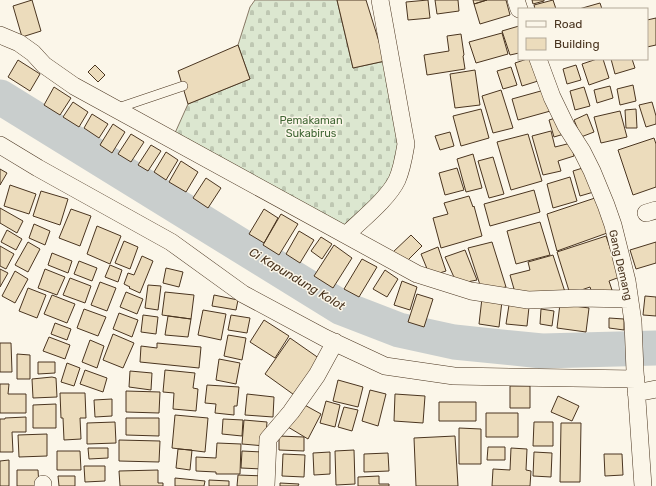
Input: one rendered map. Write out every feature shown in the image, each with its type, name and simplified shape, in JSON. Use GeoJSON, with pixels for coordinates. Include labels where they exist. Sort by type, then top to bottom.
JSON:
{"type":"FeatureCollection","features":[{"type":"Feature","properties":{"kind":"street"},"geometry":{"type":"LineString","coordinates":[[346,235],[386,197],[397,181],[403,162],[406,144],[380,0]]}},
{"type":"Feature","properties":{"kind":"street"},"geometry":{"type":"LineString","coordinates":[[0,35],[19,43],[33,53],[44,65],[74,86],[417,274],[472,291],[528,300],[580,298],[629,299]]}},
{"type":"Feature","properties":{"kind":"street","name":"Gang Demang"},"geometry":{"type":"LineString","coordinates":[[538,60],[552,97],[566,126],[582,151],[592,171],[613,225],[623,267],[633,322],[643,486]]}},
{"type":"Feature","properties":{"kind":"street"},"geometry":{"type":"LineString","coordinates":[[0,145],[38,168],[171,242],[243,294],[334,342],[385,366],[454,376],[636,381],[656,389]]}},
{"type":"Feature","properties":{"kind":"street"},"geometry":{"type":"LineString","coordinates":[[266,486],[268,439],[291,412],[317,375],[334,342]]}},
{"type":"Feature","properties":{"kind":"lane"},"geometry":{"type":"LineString","coordinates":[[115,109],[183,86]]}},
{"type":"Feature","properties":{"kind":"green space","name":"Pemakaman Sukabirus"},"geometry":{"type":"Polygon","coordinates":[[[255,0],[337,0],[353,68],[385,61],[400,141],[397,167],[383,189],[343,229],[175,133],[188,104],[250,79],[238,45],[250,7],[255,0]]]}},
{"type":"Feature","properties":{"kind":"building"},"geometry":{"type":"Polygon","coordinates":[[[32,0],[41,31],[22,37],[13,6],[32,0]]]}},
{"type":"Feature","properties":{"kind":"building"},"geometry":{"type":"Polygon","coordinates":[[[337,0],[366,0],[385,61],[353,68],[337,0]]]}},
{"type":"Feature","properties":{"kind":"building"},"geometry":{"type":"Polygon","coordinates":[[[428,0],[430,18],[408,20],[406,2],[428,0]]]}},
{"type":"Feature","properties":{"kind":"building"},"geometry":{"type":"Polygon","coordinates":[[[435,0],[458,0],[459,11],[437,14],[435,0]]]}},
{"type":"Feature","properties":{"kind":"building"},"geometry":{"type":"Polygon","coordinates":[[[473,0],[487,0],[474,4],[473,0]]]}},
{"type":"Feature","properties":{"kind":"building"},"geometry":{"type":"Polygon","coordinates":[[[487,0],[506,0],[510,15],[480,24],[474,4],[487,0]]]}},
{"type":"Feature","properties":{"kind":"building"},"geometry":{"type":"Polygon","coordinates":[[[532,0],[544,0],[544,1],[533,4],[532,0]]]}},
{"type":"Feature","properties":{"kind":"building"},"geometry":{"type":"Polygon","coordinates":[[[553,0],[556,8],[535,8],[534,5],[553,0]]]}},
{"type":"Feature","properties":{"kind":"building"},"geometry":{"type":"Polygon","coordinates":[[[600,3],[602,8],[582,8],[600,3]]]}},
{"type":"Feature","properties":{"kind":"building"},"geometry":{"type":"Polygon","coordinates":[[[656,18],[656,45],[648,47],[648,20],[656,18]]]}},
{"type":"Feature","properties":{"kind":"building"},"geometry":{"type":"Polygon","coordinates":[[[518,26],[518,53],[510,55],[502,31],[518,26]]]}},
{"type":"Feature","properties":{"kind":"building"},"geometry":{"type":"Polygon","coordinates":[[[502,33],[508,54],[476,63],[469,42],[502,33]]]}},
{"type":"Feature","properties":{"kind":"building"},"geometry":{"type":"Polygon","coordinates":[[[461,34],[465,69],[427,75],[424,55],[449,51],[447,36],[461,34]]]}},
{"type":"Feature","properties":{"kind":"building"},"geometry":{"type":"Polygon","coordinates":[[[238,45],[250,79],[188,104],[178,71],[238,45]]]}},
{"type":"Feature","properties":{"kind":"building"},"geometry":{"type":"Polygon","coordinates":[[[18,60],[40,74],[30,91],[8,77],[18,60]]]}},
{"type":"Feature","properties":{"kind":"building"},"geometry":{"type":"Polygon","coordinates":[[[524,60],[532,60],[538,81],[522,86],[515,63],[524,60]]]}},
{"type":"Feature","properties":{"kind":"building"},"geometry":{"type":"Polygon","coordinates":[[[594,60],[603,60],[609,78],[589,85],[582,64],[594,60]]]}},
{"type":"Feature","properties":{"kind":"building"},"geometry":{"type":"Polygon","coordinates":[[[611,60],[632,60],[635,68],[615,74],[611,60]]]}},
{"type":"Feature","properties":{"kind":"building"},"geometry":{"type":"Polygon","coordinates":[[[95,65],[105,75],[98,82],[88,72],[95,65]]]}},
{"type":"Feature","properties":{"kind":"building"},"geometry":{"type":"Polygon","coordinates":[[[576,65],[581,80],[567,84],[563,69],[576,65]]]}},
{"type":"Feature","properties":{"kind":"building"},"geometry":{"type":"Polygon","coordinates":[[[511,67],[517,85],[503,89],[497,71],[511,67]]]}},
{"type":"Feature","properties":{"kind":"building"},"geometry":{"type":"Polygon","coordinates":[[[475,70],[480,105],[455,108],[450,74],[475,70]]]}},
{"type":"Feature","properties":{"kind":"building"},"geometry":{"type":"Polygon","coordinates":[[[633,85],[636,101],[620,105],[617,89],[633,85]]]}},
{"type":"Feature","properties":{"kind":"building"},"geometry":{"type":"Polygon","coordinates":[[[610,86],[613,98],[597,103],[594,90],[610,86]]]}},
{"type":"Feature","properties":{"kind":"building"},"geometry":{"type":"Polygon","coordinates":[[[54,87],[71,98],[60,115],[44,105],[54,87]]]}},
{"type":"Feature","properties":{"kind":"building"},"geometry":{"type":"Polygon","coordinates":[[[584,87],[590,106],[575,110],[570,91],[584,87]]]}},
{"type":"Feature","properties":{"kind":"building"},"geometry":{"type":"Polygon","coordinates":[[[548,89],[554,110],[518,120],[512,99],[548,89]]]}},
{"type":"Feature","properties":{"kind":"building"},"geometry":{"type":"Polygon","coordinates":[[[501,90],[513,128],[493,133],[482,96],[501,90]]]}},
{"type":"Feature","properties":{"kind":"building"},"geometry":{"type":"Polygon","coordinates":[[[73,102],[88,112],[79,127],[63,117],[73,102]]]}},
{"type":"Feature","properties":{"kind":"building"},"geometry":{"type":"Polygon","coordinates":[[[652,102],[656,116],[656,124],[646,127],[639,105],[652,102]]]}},
{"type":"Feature","properties":{"kind":"building"},"geometry":{"type":"Polygon","coordinates":[[[481,109],[489,138],[461,146],[453,116],[481,109]]]}},
{"type":"Feature","properties":{"kind":"building"},"geometry":{"type":"Polygon","coordinates":[[[636,109],[637,128],[626,128],[625,110],[636,109]]]}},
{"type":"Feature","properties":{"kind":"building"},"geometry":{"type":"Polygon","coordinates":[[[620,111],[627,137],[601,143],[594,117],[620,111]]]}},
{"type":"Feature","properties":{"kind":"building"},"geometry":{"type":"Polygon","coordinates":[[[92,114],[108,124],[99,138],[84,128],[92,114]]]}},
{"type":"Feature","properties":{"kind":"building"},"geometry":{"type":"Polygon","coordinates":[[[587,114],[594,132],[581,137],[574,120],[587,114]]]}},
{"type":"Feature","properties":{"kind":"building"},"geometry":{"type":"Polygon","coordinates":[[[559,117],[564,134],[554,137],[549,120],[559,117]]]}},
{"type":"Feature","properties":{"kind":"building"},"geometry":{"type":"Polygon","coordinates":[[[113,124],[125,132],[112,153],[100,145],[113,124]]]}},
{"type":"Feature","properties":{"kind":"building"},"geometry":{"type":"Polygon","coordinates":[[[551,131],[555,147],[571,143],[574,156],[558,161],[561,171],[543,175],[532,136],[551,131]]]}},
{"type":"Feature","properties":{"kind":"building"},"geometry":{"type":"Polygon","coordinates":[[[450,132],[454,146],[440,150],[435,136],[450,132]]]}},
{"type":"Feature","properties":{"kind":"building"},"geometry":{"type":"Polygon","coordinates":[[[131,134],[144,142],[131,162],[118,154],[131,134]]]}},
{"type":"Feature","properties":{"kind":"building"},"geometry":{"type":"Polygon","coordinates":[[[528,134],[542,181],[511,190],[497,142],[528,134]]]}},
{"type":"Feature","properties":{"kind":"building"},"geometry":{"type":"Polygon","coordinates":[[[654,138],[656,144],[656,187],[633,195],[618,150],[654,138]]]}},
{"type":"Feature","properties":{"kind":"building"},"geometry":{"type":"Polygon","coordinates":[[[151,145],[161,151],[148,171],[138,165],[151,145]]]}},
{"type":"Feature","properties":{"kind":"building"},"geometry":{"type":"Polygon","coordinates":[[[166,152],[178,160],[166,180],[154,172],[166,152]]]}},
{"type":"Feature","properties":{"kind":"building"},"geometry":{"type":"Polygon","coordinates":[[[473,154],[482,188],[466,192],[457,159],[473,154]]]}},
{"type":"Feature","properties":{"kind":"building"},"geometry":{"type":"Polygon","coordinates":[[[493,157],[504,194],[489,198],[478,161],[493,157]]]}},
{"type":"Feature","properties":{"kind":"building"},"geometry":{"type":"Polygon","coordinates":[[[181,161],[198,172],[186,192],[169,182],[181,161]]]}},
{"type":"Feature","properties":{"kind":"building"},"geometry":{"type":"Polygon","coordinates":[[[589,166],[597,191],[580,196],[573,171],[589,166]]]}},
{"type":"Feature","properties":{"kind":"building"},"geometry":{"type":"Polygon","coordinates":[[[457,168],[464,190],[445,195],[439,173],[457,168]]]}},
{"type":"Feature","properties":{"kind":"building"},"geometry":{"type":"Polygon","coordinates":[[[0,169],[7,173],[0,185],[0,169]]]}},
{"type":"Feature","properties":{"kind":"building"},"geometry":{"type":"Polygon","coordinates":[[[570,177],[577,201],[553,208],[547,184],[570,177]]]}},
{"type":"Feature","properties":{"kind":"building"},"geometry":{"type":"Polygon","coordinates":[[[206,178],[221,188],[208,208],[193,198],[206,178]]]}},
{"type":"Feature","properties":{"kind":"building"},"geometry":{"type":"Polygon","coordinates":[[[10,185],[36,194],[29,214],[4,206],[10,185]]]}},
{"type":"Feature","properties":{"kind":"building"},"geometry":{"type":"Polygon","coordinates":[[[534,190],[540,212],[490,226],[484,204],[534,190]]]}},
{"type":"Feature","properties":{"kind":"building"},"geometry":{"type":"Polygon","coordinates":[[[41,191],[68,199],[60,225],[33,216],[41,191]]]}},
{"type":"Feature","properties":{"kind":"building"},"geometry":{"type":"Polygon","coordinates":[[[469,196],[473,207],[474,206],[482,236],[441,248],[433,218],[448,214],[444,203],[469,196]]]}},
{"type":"Feature","properties":{"kind":"building"},"geometry":{"type":"Polygon","coordinates":[[[601,196],[610,232],[557,251],[547,214],[601,196]]]}},
{"type":"Feature","properties":{"kind":"building"},"geometry":{"type":"Polygon","coordinates":[[[0,208],[23,221],[17,233],[0,223],[0,208]]]}},
{"type":"Feature","properties":{"kind":"building"},"geometry":{"type":"Polygon","coordinates":[[[71,209],[91,216],[80,246],[59,238],[71,209]]]}},
{"type":"Feature","properties":{"kind":"building"},"geometry":{"type":"Polygon","coordinates":[[[264,209],[278,218],[264,243],[249,234],[264,209]]]}},
{"type":"Feature","properties":{"kind":"building"},"geometry":{"type":"Polygon","coordinates":[[[281,214],[298,224],[279,255],[263,245],[281,214]]]}},
{"type":"Feature","properties":{"kind":"building"},"geometry":{"type":"Polygon","coordinates":[[[540,222],[550,255],[516,264],[507,231],[540,222]]]}},
{"type":"Feature","properties":{"kind":"building"},"geometry":{"type":"Polygon","coordinates":[[[34,224],[50,231],[45,245],[29,238],[34,224]]]}},
{"type":"Feature","properties":{"kind":"building"},"geometry":{"type":"Polygon","coordinates":[[[97,226],[121,236],[110,264],[87,254],[97,226]]]}},
{"type":"Feature","properties":{"kind":"building"},"geometry":{"type":"Polygon","coordinates":[[[7,230],[22,239],[16,250],[1,242],[7,230]]]}},
{"type":"Feature","properties":{"kind":"building"},"geometry":{"type":"Polygon","coordinates":[[[299,231],[314,240],[300,263],[286,254],[299,231]]]}},
{"type":"Feature","properties":{"kind":"building"},"geometry":{"type":"Polygon","coordinates":[[[411,235],[422,246],[403,265],[392,253],[411,235]]]}},
{"type":"Feature","properties":{"kind":"building"},"geometry":{"type":"Polygon","coordinates":[[[606,236],[620,277],[609,281],[612,290],[593,296],[590,287],[570,294],[557,252],[606,236]]]}},
{"type":"Feature","properties":{"kind":"building"},"geometry":{"type":"Polygon","coordinates":[[[321,237],[332,244],[322,259],[311,251],[321,237]]]}},
{"type":"Feature","properties":{"kind":"building"},"geometry":{"type":"Polygon","coordinates":[[[124,241],[138,247],[130,269],[115,263],[124,241]]]}},
{"type":"Feature","properties":{"kind":"building"},"geometry":{"type":"Polygon","coordinates":[[[28,242],[40,249],[28,272],[15,265],[28,242]]]}},
{"type":"Feature","properties":{"kind":"building"},"geometry":{"type":"Polygon","coordinates":[[[492,242],[506,287],[482,291],[468,248],[492,242]]]}},
{"type":"Feature","properties":{"kind":"building"},"geometry":{"type":"Polygon","coordinates":[[[656,242],[656,263],[636,269],[630,250],[656,242]]]}},
{"type":"Feature","properties":{"kind":"building"},"geometry":{"type":"Polygon","coordinates":[[[334,245],[352,258],[333,288],[314,276],[334,245]]]}},
{"type":"Feature","properties":{"kind":"building"},"geometry":{"type":"Polygon","coordinates":[[[0,246],[14,254],[6,269],[0,266],[0,246]]]}},
{"type":"Feature","properties":{"kind":"building"},"geometry":{"type":"Polygon","coordinates":[[[438,247],[446,271],[430,276],[421,254],[438,247]]]}},
{"type":"Feature","properties":{"kind":"building"},"geometry":{"type":"Polygon","coordinates":[[[465,250],[477,280],[457,284],[445,257],[465,250]]]}},
{"type":"Feature","properties":{"kind":"building"},"geometry":{"type":"Polygon","coordinates":[[[52,253],[72,261],[68,273],[48,265],[52,253]]]}},
{"type":"Feature","properties":{"kind":"building"},"geometry":{"type":"Polygon","coordinates":[[[553,255],[565,292],[516,296],[510,275],[530,270],[528,262],[553,255]]]}},
{"type":"Feature","properties":{"kind":"building"},"geometry":{"type":"Polygon","coordinates":[[[142,256],[153,261],[140,293],[124,284],[128,273],[134,275],[142,256]]]}},
{"type":"Feature","properties":{"kind":"building"},"geometry":{"type":"Polygon","coordinates":[[[362,259],[377,267],[359,297],[344,289],[362,259]]]}},
{"type":"Feature","properties":{"kind":"building"},"geometry":{"type":"Polygon","coordinates":[[[79,261],[97,268],[92,281],[74,274],[79,261]]]}},
{"type":"Feature","properties":{"kind":"building"},"geometry":{"type":"Polygon","coordinates":[[[110,265],[122,270],[118,282],[105,277],[110,265]]]}},
{"type":"Feature","properties":{"kind":"building"},"geometry":{"type":"Polygon","coordinates":[[[166,268],[183,272],[179,287],[163,283],[166,268]]]}},
{"type":"Feature","properties":{"kind":"building"},"geometry":{"type":"Polygon","coordinates":[[[0,269],[8,273],[0,287],[0,269]]]}},
{"type":"Feature","properties":{"kind":"building"},"geometry":{"type":"Polygon","coordinates":[[[45,269],[65,277],[57,295],[38,288],[45,269]]]}},
{"type":"Feature","properties":{"kind":"building"},"geometry":{"type":"Polygon","coordinates":[[[385,270],[398,279],[387,297],[373,289],[385,270]]]}},
{"type":"Feature","properties":{"kind":"building"},"geometry":{"type":"Polygon","coordinates":[[[15,271],[28,279],[15,303],[2,296],[15,271]]]}},
{"type":"Feature","properties":{"kind":"building"},"geometry":{"type":"Polygon","coordinates":[[[70,278],[91,286],[85,303],[63,295],[70,278]]]}},
{"type":"Feature","properties":{"kind":"building"},"geometry":{"type":"Polygon","coordinates":[[[402,281],[417,287],[410,310],[394,305],[402,281]]]}},
{"type":"Feature","properties":{"kind":"building"},"geometry":{"type":"Polygon","coordinates":[[[100,282],[116,288],[107,311],[91,305],[100,282]]]}},
{"type":"Feature","properties":{"kind":"building"},"geometry":{"type":"Polygon","coordinates":[[[148,285],[161,286],[158,310],[145,308],[148,285]]]}},
{"type":"Feature","properties":{"kind":"building"},"geometry":{"type":"Polygon","coordinates":[[[28,288],[46,295],[37,318],[19,311],[28,288]]]}},
{"type":"Feature","properties":{"kind":"building"},"geometry":{"type":"Polygon","coordinates":[[[126,292],[143,299],[137,314],[120,307],[126,292]]]}},
{"type":"Feature","properties":{"kind":"building"},"geometry":{"type":"Polygon","coordinates":[[[165,292],[194,295],[191,319],[162,315],[165,292]]]}},
{"type":"Feature","properties":{"kind":"building"},"geometry":{"type":"Polygon","coordinates":[[[417,294],[433,299],[424,327],[408,322],[417,294]]]}},
{"type":"Feature","properties":{"kind":"building"},"geometry":{"type":"Polygon","coordinates":[[[52,295],[75,304],[67,323],[44,314],[52,295]]]}},
{"type":"Feature","properties":{"kind":"building"},"geometry":{"type":"Polygon","coordinates":[[[214,295],[238,300],[236,310],[212,306],[214,295]]]}},
{"type":"Feature","properties":{"kind":"building"},"geometry":{"type":"Polygon","coordinates":[[[645,296],[656,297],[656,316],[643,315],[645,296]]]}},
{"type":"Feature","properties":{"kind":"building"},"geometry":{"type":"Polygon","coordinates":[[[482,298],[502,301],[499,327],[479,324],[482,298]]]}},
{"type":"Feature","properties":{"kind":"building"},"geometry":{"type":"Polygon","coordinates":[[[560,304],[589,308],[586,332],[557,328],[560,304]]]}},
{"type":"Feature","properties":{"kind":"building"},"geometry":{"type":"Polygon","coordinates":[[[509,305],[529,307],[527,326],[506,324],[509,305]]]}},
{"type":"Feature","properties":{"kind":"building"},"geometry":{"type":"Polygon","coordinates":[[[84,309],[106,317],[98,336],[77,328],[84,309]]]}},
{"type":"Feature","properties":{"kind":"building"},"geometry":{"type":"Polygon","coordinates":[[[541,309],[554,311],[552,326],[540,324],[541,309]]]}},
{"type":"Feature","properties":{"kind":"building"},"geometry":{"type":"Polygon","coordinates":[[[203,310],[226,314],[221,340],[198,335],[203,310]]]}},
{"type":"Feature","properties":{"kind":"building"},"geometry":{"type":"Polygon","coordinates":[[[119,313],[138,320],[132,337],[113,329],[119,313]]]}},
{"type":"Feature","properties":{"kind":"building"},"geometry":{"type":"Polygon","coordinates":[[[143,315],[158,317],[156,334],[141,332],[143,315]]]}},
{"type":"Feature","properties":{"kind":"building"},"geometry":{"type":"Polygon","coordinates":[[[231,315],[250,318],[247,333],[228,330],[231,315]]]}},
{"type":"Feature","properties":{"kind":"building"},"geometry":{"type":"Polygon","coordinates":[[[168,316],[191,319],[188,337],[165,335],[168,316]]]}},
{"type":"Feature","properties":{"kind":"building"},"geometry":{"type":"Polygon","coordinates":[[[609,318],[624,319],[624,330],[609,328],[609,318]]]}},
{"type":"Feature","properties":{"kind":"building"},"geometry":{"type":"Polygon","coordinates":[[[264,320],[289,336],[275,358],[250,342],[264,320]]]}},
{"type":"Feature","properties":{"kind":"building"},"geometry":{"type":"Polygon","coordinates":[[[55,323],[71,329],[67,340],[51,334],[55,323]]]}},
{"type":"Feature","properties":{"kind":"building"},"geometry":{"type":"Polygon","coordinates":[[[113,334],[134,343],[123,368],[103,360],[113,334]]]}},
{"type":"Feature","properties":{"kind":"building"},"geometry":{"type":"Polygon","coordinates":[[[228,335],[246,338],[242,360],[224,356],[228,335]]]}},
{"type":"Feature","properties":{"kind":"building"},"geometry":{"type":"Polygon","coordinates":[[[49,337],[70,345],[65,359],[43,351],[49,337]]]}},
{"type":"Feature","properties":{"kind":"building"},"geometry":{"type":"Polygon","coordinates":[[[290,338],[323,361],[297,397],[265,374],[290,338]]]}},
{"type":"Feature","properties":{"kind":"building"},"geometry":{"type":"Polygon","coordinates":[[[90,340],[104,346],[97,368],[82,362],[90,340]]]}},
{"type":"Feature","properties":{"kind":"building"},"geometry":{"type":"Polygon","coordinates":[[[0,343],[11,343],[12,372],[0,372],[0,343]]]}},
{"type":"Feature","properties":{"kind":"building"},"geometry":{"type":"Polygon","coordinates":[[[157,343],[201,347],[199,368],[140,362],[141,346],[157,348],[157,343]]]}},
{"type":"Feature","properties":{"kind":"building"},"geometry":{"type":"Polygon","coordinates":[[[17,354],[30,355],[30,379],[17,379],[17,354]]]}},
{"type":"Feature","properties":{"kind":"building"},"geometry":{"type":"Polygon","coordinates":[[[219,359],[240,363],[236,384],[216,380],[219,359]]]}},
{"type":"Feature","properties":{"kind":"building"},"geometry":{"type":"Polygon","coordinates":[[[38,362],[55,362],[55,373],[38,374],[38,362]]]}},
{"type":"Feature","properties":{"kind":"building"},"geometry":{"type":"Polygon","coordinates":[[[67,363],[80,368],[74,386],[61,382],[67,363]]]}},
{"type":"Feature","properties":{"kind":"building"},"geometry":{"type":"Polygon","coordinates":[[[85,370],[107,378],[103,392],[80,384],[85,370]]]}},
{"type":"Feature","properties":{"kind":"building"},"geometry":{"type":"Polygon","coordinates":[[[165,370],[195,373],[193,388],[198,389],[196,411],[173,409],[174,393],[163,392],[165,370]]]}},
{"type":"Feature","properties":{"kind":"building"},"geometry":{"type":"Polygon","coordinates":[[[130,371],[152,373],[151,390],[129,387],[130,371]]]}},
{"type":"Feature","properties":{"kind":"building"},"geometry":{"type":"Polygon","coordinates":[[[56,378],[57,397],[33,398],[32,379],[56,378]]]}},
{"type":"Feature","properties":{"kind":"building"},"geometry":{"type":"Polygon","coordinates":[[[338,380],[363,387],[358,407],[333,401],[338,380]]]}},
{"type":"Feature","properties":{"kind":"building"},"geometry":{"type":"Polygon","coordinates":[[[0,384],[9,384],[8,394],[26,394],[26,413],[0,413],[0,384]]]}},
{"type":"Feature","properties":{"kind":"building"},"geometry":{"type":"Polygon","coordinates":[[[207,385],[239,387],[237,406],[234,406],[234,415],[215,413],[216,404],[205,403],[207,385]]]}},
{"type":"Feature","properties":{"kind":"building"},"geometry":{"type":"Polygon","coordinates":[[[510,386],[530,386],[530,408],[510,408],[510,386]]]}},
{"type":"Feature","properties":{"kind":"building"},"geometry":{"type":"Polygon","coordinates":[[[370,390],[386,394],[378,426],[362,421],[370,390]]]}},
{"type":"Feature","properties":{"kind":"building"},"geometry":{"type":"Polygon","coordinates":[[[126,391],[160,392],[159,413],[126,412],[126,391]]]}},
{"type":"Feature","properties":{"kind":"building"},"geometry":{"type":"Polygon","coordinates":[[[60,393],[85,393],[86,418],[80,418],[81,439],[64,440],[60,393]]]}},
{"type":"Feature","properties":{"kind":"building"},"geometry":{"type":"Polygon","coordinates":[[[247,394],[274,397],[273,417],[245,415],[247,394]]]}},
{"type":"Feature","properties":{"kind":"building"},"geometry":{"type":"Polygon","coordinates":[[[395,394],[425,396],[423,423],[394,421],[395,394]]]}},
{"type":"Feature","properties":{"kind":"building"},"geometry":{"type":"Polygon","coordinates":[[[558,396],[579,406],[572,421],[551,412],[558,396]]]}},
{"type":"Feature","properties":{"kind":"building"},"geometry":{"type":"Polygon","coordinates":[[[112,399],[112,416],[95,417],[94,400],[112,399]]]}},
{"type":"Feature","properties":{"kind":"building"},"geometry":{"type":"Polygon","coordinates":[[[326,401],[340,405],[335,427],[320,423],[326,401]]]}},
{"type":"Feature","properties":{"kind":"building"},"geometry":{"type":"Polygon","coordinates":[[[439,402],[476,402],[476,421],[439,421],[439,402]]]}},
{"type":"Feature","properties":{"kind":"building"},"geometry":{"type":"Polygon","coordinates":[[[301,403],[321,414],[308,439],[288,427],[301,403]]]}},
{"type":"Feature","properties":{"kind":"building"},"geometry":{"type":"Polygon","coordinates":[[[56,404],[56,428],[33,428],[33,405],[56,404]]]}},
{"type":"Feature","properties":{"kind":"building"},"geometry":{"type":"Polygon","coordinates":[[[344,407],[358,410],[352,431],[338,427],[344,407]]]}},
{"type":"Feature","properties":{"kind":"building"},"geometry":{"type":"Polygon","coordinates":[[[486,413],[518,413],[518,437],[486,437],[486,413]]]}},
{"type":"Feature","properties":{"kind":"building"},"geometry":{"type":"Polygon","coordinates":[[[175,415],[208,418],[205,452],[172,448],[175,415]]]}},
{"type":"Feature","properties":{"kind":"building"},"geometry":{"type":"Polygon","coordinates":[[[26,417],[26,432],[12,432],[13,452],[0,452],[0,419],[26,417]]]}},
{"type":"Feature","properties":{"kind":"building"},"geometry":{"type":"Polygon","coordinates":[[[126,418],[159,418],[159,436],[126,435],[126,418]]]}},
{"type":"Feature","properties":{"kind":"building"},"geometry":{"type":"Polygon","coordinates":[[[223,419],[243,420],[242,436],[222,434],[223,419]]]}},
{"type":"Feature","properties":{"kind":"building"},"geometry":{"type":"Polygon","coordinates":[[[244,420],[267,422],[265,446],[242,444],[244,420]]]}},
{"type":"Feature","properties":{"kind":"building"},"geometry":{"type":"Polygon","coordinates":[[[115,422],[116,443],[87,444],[87,423],[115,422]]]}},
{"type":"Feature","properties":{"kind":"building"},"geometry":{"type":"Polygon","coordinates":[[[534,422],[553,422],[553,446],[533,446],[534,422]]]}},
{"type":"Feature","properties":{"kind":"building"},"geometry":{"type":"Polygon","coordinates":[[[561,423],[581,423],[580,482],[560,482],[561,423]]]}},
{"type":"Feature","properties":{"kind":"building"},"geometry":{"type":"Polygon","coordinates":[[[459,428],[481,429],[481,464],[459,464],[459,428]]]}},
{"type":"Feature","properties":{"kind":"building"},"geometry":{"type":"Polygon","coordinates":[[[47,434],[47,456],[19,457],[18,435],[47,434]]]}},
{"type":"Feature","properties":{"kind":"building"},"geometry":{"type":"Polygon","coordinates":[[[279,436],[304,437],[304,451],[279,450],[279,436]]]}},
{"type":"Feature","properties":{"kind":"building"},"geometry":{"type":"Polygon","coordinates":[[[455,436],[458,486],[416,486],[414,438],[455,436]]]}},
{"type":"Feature","properties":{"kind":"building"},"geometry":{"type":"Polygon","coordinates":[[[119,440],[160,441],[159,462],[119,461],[119,440]]]}},
{"type":"Feature","properties":{"kind":"building"},"geometry":{"type":"Polygon","coordinates":[[[217,443],[241,444],[240,474],[216,474],[216,472],[196,471],[196,457],[216,458],[217,443]]]}},
{"type":"Feature","properties":{"kind":"building"},"geometry":{"type":"Polygon","coordinates":[[[488,447],[505,447],[505,460],[487,460],[488,447]]]}},
{"type":"Feature","properties":{"kind":"building"},"geometry":{"type":"Polygon","coordinates":[[[88,448],[108,448],[108,458],[89,459],[88,448]]]}},
{"type":"Feature","properties":{"kind":"building"},"geometry":{"type":"Polygon","coordinates":[[[511,448],[527,449],[526,470],[531,471],[530,486],[492,486],[493,469],[510,470],[511,448]]]}},
{"type":"Feature","properties":{"kind":"building"},"geometry":{"type":"Polygon","coordinates":[[[178,449],[192,450],[190,470],[176,468],[178,449]]]}},
{"type":"Feature","properties":{"kind":"building"},"geometry":{"type":"Polygon","coordinates":[[[354,450],[355,484],[336,485],[335,451],[354,450]]]}},
{"type":"Feature","properties":{"kind":"building"},"geometry":{"type":"Polygon","coordinates":[[[57,451],[80,451],[81,470],[57,470],[57,451]]]}},
{"type":"Feature","properties":{"kind":"building"},"geometry":{"type":"Polygon","coordinates":[[[242,451],[262,452],[262,469],[241,468],[242,451]]]}},
{"type":"Feature","properties":{"kind":"building"},"geometry":{"type":"Polygon","coordinates":[[[330,452],[330,474],[314,475],[313,453],[330,452]]]}},
{"type":"Feature","properties":{"kind":"building"},"geometry":{"type":"Polygon","coordinates":[[[534,452],[552,453],[551,477],[533,476],[534,452]]]}},
{"type":"Feature","properties":{"kind":"building"},"geometry":{"type":"Polygon","coordinates":[[[388,453],[389,471],[364,472],[364,454],[388,453]]]}},
{"type":"Feature","properties":{"kind":"building"},"geometry":{"type":"Polygon","coordinates":[[[283,454],[305,455],[304,477],[282,476],[283,454]]]}},
{"type":"Feature","properties":{"kind":"building"},"geometry":{"type":"Polygon","coordinates":[[[604,454],[622,454],[623,475],[605,476],[604,454]]]}},
{"type":"Feature","properties":{"kind":"building"},"geometry":{"type":"Polygon","coordinates":[[[9,460],[9,486],[0,486],[0,461],[9,460]]]}},
{"type":"Feature","properties":{"kind":"building"},"geometry":{"type":"Polygon","coordinates":[[[84,466],[105,466],[105,481],[85,482],[84,466]]]}},
{"type":"Feature","properties":{"kind":"building"},"geometry":{"type":"Polygon","coordinates":[[[17,470],[38,470],[39,486],[17,486],[17,470]]]}},
{"type":"Feature","properties":{"kind":"building"},"geometry":{"type":"Polygon","coordinates":[[[158,470],[158,483],[163,483],[163,486],[120,486],[119,471],[158,470]]]}},
{"type":"Feature","properties":{"kind":"building"},"geometry":{"type":"Polygon","coordinates":[[[238,475],[265,476],[265,486],[237,486],[238,475]]]}},
{"type":"Feature","properties":{"kind":"building"},"geometry":{"type":"Polygon","coordinates":[[[58,476],[75,476],[75,486],[59,486],[58,476]]]}},
{"type":"Feature","properties":{"kind":"building"},"geometry":{"type":"Polygon","coordinates":[[[379,476],[379,484],[389,484],[389,486],[358,486],[358,477],[379,476]]]}},
{"type":"Feature","properties":{"kind":"building"},"geometry":{"type":"Polygon","coordinates":[[[175,478],[205,481],[204,486],[175,486],[175,478]]]}},
{"type":"Feature","properties":{"kind":"building"},"geometry":{"type":"Polygon","coordinates":[[[209,480],[229,481],[229,486],[209,486],[209,480]]]}},
{"type":"Feature","properties":{"kind":"building"},"geometry":{"type":"Polygon","coordinates":[[[280,483],[299,484],[298,486],[280,486],[280,483]]]}},
{"type":"Feature","properties":{"kind":"waterway","name":"Ci Kapundung Kolot"},"geometry":{"type":"LineString","coordinates":[[0,97],[342,308],[399,330],[454,342],[542,351],[656,348]]}}]}
